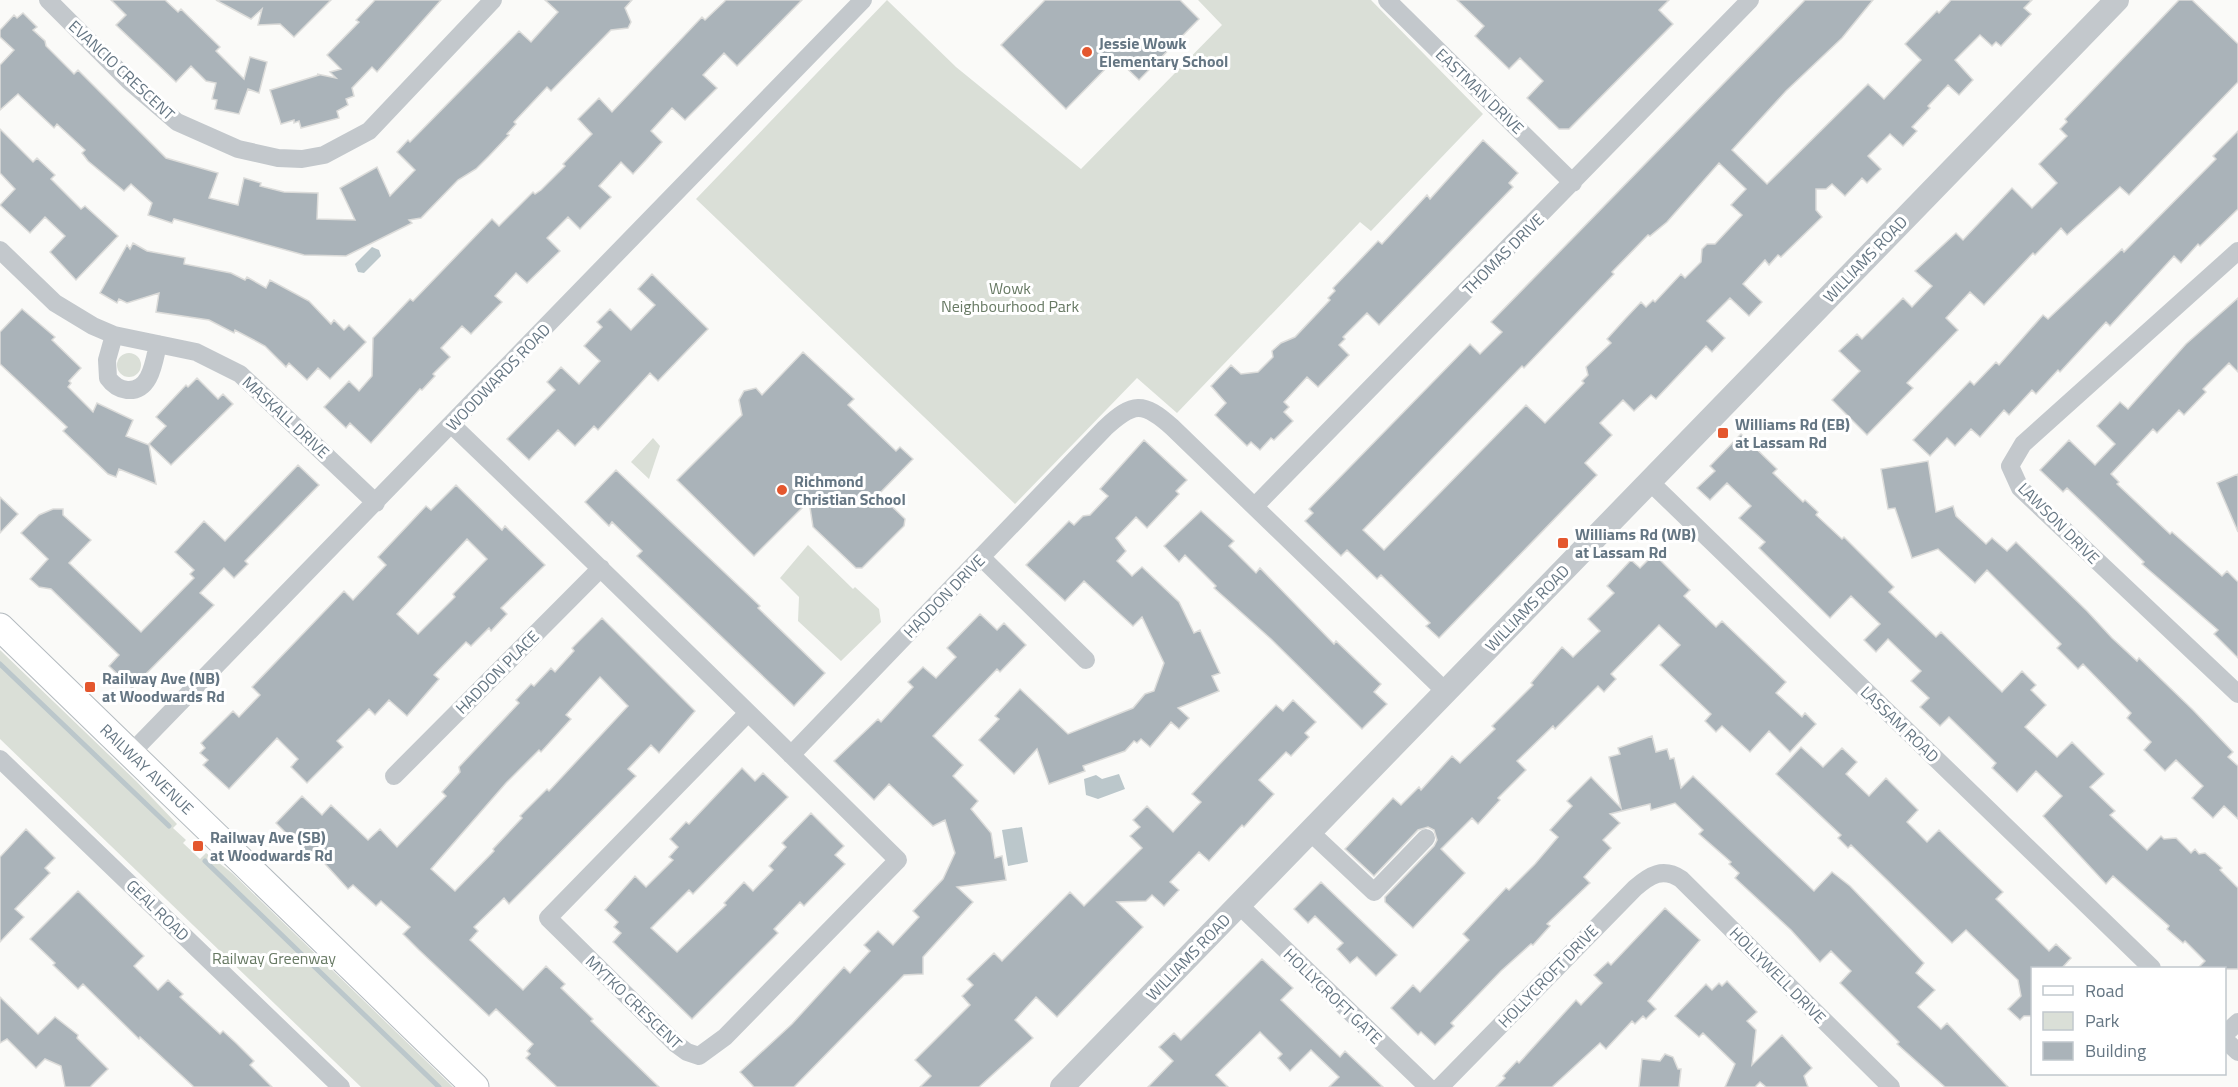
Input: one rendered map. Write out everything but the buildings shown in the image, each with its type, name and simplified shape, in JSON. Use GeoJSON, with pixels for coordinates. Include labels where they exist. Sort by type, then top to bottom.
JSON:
{"type":"FeatureCollection","features":[{"type":"Feature","properties":{"kind":"main road","name":"RAILWAY AVENUE"},"geometry":{"type":"LineString","coordinates":[[0,627],[476,1087]]}},
{"type":"Feature","properties":{"kind":"street","name":"EVANCIO CRESCENT"},"geometry":{"type":"LineString","coordinates":[[48,0],[129,81],[177,122],[238,149],[278,158],[302,159],[324,155],[369,131],[494,0]]}},
{"type":"Feature","properties":{"kind":"street","name":"WOODWARDS ROAD"},"geometry":{"type":"LineString","coordinates":[[131,753],[864,0]]}},
{"type":"Feature","properties":{"kind":"street","name":"EASTMAN DRIVE"},"geometry":{"type":"LineString","coordinates":[[1387,0],[1573,183]]}},
{"type":"Feature","properties":{"kind":"street","name":"THOMAS DRIVE"},"geometry":{"type":"LineString","coordinates":[[1255,506],[1750,0]]}},
{"type":"Feature","properties":{"kind":"street","name":"WILLIAMS ROAD"},"geometry":{"type":"LineString","coordinates":[[1062,1087],[1446,692],[1648,480],[2117,0]]}},
{"type":"Feature","properties":{"kind":"street","name":"MASKALL DRIVE"},"geometry":{"type":"LineString","coordinates":[[0,250],[55,303],[114,335],[196,352],[240,374],[376,503]]}},
{"type":"Feature","properties":{"kind":"street","name":"LAWSON DRIVE"},"geometry":{"type":"LineString","coordinates":[[2238,251],[2023,444],[2010,465],[2019,488],[2238,694]]}},
{"type":"Feature","properties":{"kind":"street"},"geometry":{"type":"LineString","coordinates":[[114,335],[107,360],[108,378],[119,388],[127,390],[134,390],[147,381],[158,344]]}},
{"type":"Feature","properties":{"kind":"street","name":"HADDON DRIVE"},"geometry":{"type":"LineString","coordinates":[[791,755],[1105,428],[1123,412],[1138,406],[1156,412],[1446,692]]}},
{"type":"Feature","properties":{"kind":"street"},"geometry":{"type":"LineString","coordinates":[[452,425],[791,755]]}},
{"type":"Feature","properties":{"kind":"street","name":"LASSAM ROAD"},"geometry":{"type":"LineString","coordinates":[[1648,480],[2150,967]]}},
{"type":"Feature","properties":{"kind":"street"},"geometry":{"type":"LineString","coordinates":[[981,557],[1086,660]]}},
{"type":"Feature","properties":{"kind":"street","name":"HADDON PLACE"},"geometry":{"type":"LineString","coordinates":[[394,776],[601,568]]}},
{"type":"Feature","properties":{"kind":"street","name":"MYTKO CRESCENT"},"geometry":{"type":"LineString","coordinates":[[748,713],[548,918],[687,1052],[699,1056],[725,1037],[898,860],[791,755]]}},
{"type":"Feature","properties":{"kind":"street","name":"GEAL ROAD"},"geometry":{"type":"LineString","coordinates":[[3,764],[341,1087]]}},
{"type":"Feature","properties":{"kind":"street"},"geometry":{"type":"LineString","coordinates":[[1309,831],[1374,892],[1426,838]]}},
{"type":"Feature","properties":{"kind":"street","name":"HOLLYCROFT DRIVE"},"geometry":{"type":"LineString","coordinates":[[1440,1087],[1635,888],[1651,875],[1660,872]]}},
{"type":"Feature","properties":{"kind":"street","name":"HOLLYWELL DRIVE"},"geometry":{"type":"LineString","coordinates":[[1660,872],[1681,879],[1891,1087]]}},
{"type":"Feature","properties":{"kind":"street","name":"HOLLYCROFT GATE"},"geometry":{"type":"LineString","coordinates":[[1239,905],[1428,1087]]}},
{"type":"Feature","properties":{"kind":"street"},"geometry":{"type":"LineString","coordinates":[[2226,1035],[2238,1022]]}},
{"type":"Feature","properties":{"kind":"street"},"geometry":{"type":"LineString","coordinates":[[2226,1039],[2238,1052]]}},
{"type":"Feature","properties":{"kind":"green space","name":"Wowk Neighbourhood Park"},"geometry":{"type":"Polygon","coordinates":[[[887,0],[956,67],[1081,169],[1222,25],[1198,0],[1371,0],[1483,114],[1371,231],[1360,222],[1177,413],[1137,378],[1015,504],[696,199],[887,0]]]}},
{"type":"Feature","properties":{"kind":"green space"},"geometry":{"type":"Polygon","coordinates":[[[129,353],[134,354],[140,360],[140,370],[134,376],[129,377],[124,376],[118,370],[117,365],[118,360],[124,354],[129,353]]]}},
{"type":"Feature","properties":{"kind":"green space"},"geometry":{"type":"Polygon","coordinates":[[[653,438],[660,446],[649,479],[631,462],[653,438]]]}},
{"type":"Feature","properties":{"kind":"green space"},"geometry":{"type":"Polygon","coordinates":[[[808,545],[853,589],[855,587],[879,609],[881,622],[841,661],[798,621],[799,597],[780,578],[808,545]]]}},
{"type":"Feature","properties":{"kind":"green space","name":"Railway Greenway"},"geometry":{"type":"Polygon","coordinates":[[[0,650],[136,781],[177,824],[173,828],[186,840],[183,843],[200,859],[206,853],[232,873],[453,1087],[361,1087],[0,739],[0,650]]]}},
{"type":"Feature","properties":{"kind":"shaded area"},"geometry":{"type":"Polygon","coordinates":[[[372,247],[379,250],[381,256],[364,273],[358,272],[355,264],[372,247]]]}},
{"type":"Feature","properties":{"kind":"shaded area"},"geometry":{"type":"Polygon","coordinates":[[[1119,774],[1125,789],[1098,799],[1086,795],[1084,779],[1096,775],[1102,779],[1119,774]]]}},
{"type":"Feature","properties":{"kind":"shaded area"},"geometry":{"type":"Polygon","coordinates":[[[1022,827],[1028,862],[1008,866],[1002,830],[1022,827]]]}},
{"type":"Feature","properties":{"kind":"waterway"},"geometry":{"type":"LineString","coordinates":[[0,664],[169,826]]}},
{"type":"Feature","properties":{"kind":"waterway"},"geometry":{"type":"LineString","coordinates":[[205,861],[439,1087]]}},
{"type":"Feature","properties":{"kind":"place","name":"Jessie Wowk Elementary School"},"geometry":{"type":"Point","coordinates":[1087,52]}},
{"type":"Feature","properties":{"kind":"place","name":"Williams Rd (EB) at Lassam Rd"},"geometry":{"type":"Point","coordinates":[1723,433]}},
{"type":"Feature","properties":{"kind":"place","name":"Richmond Christian School"},"geometry":{"type":"Point","coordinates":[782,490]}},
{"type":"Feature","properties":{"kind":"place","name":"Williams Rd (WB) at Lassam Rd"},"geometry":{"type":"Point","coordinates":[1563,543]}},
{"type":"Feature","properties":{"kind":"place","name":"Railway Ave (NB) at Woodwards Rd"},"geometry":{"type":"Point","coordinates":[90,687]}},
{"type":"Feature","properties":{"kind":"place","name":"Railway Ave (SB) at Woodwards Rd"},"geometry":{"type":"Point","coordinates":[198,846]}}]}
